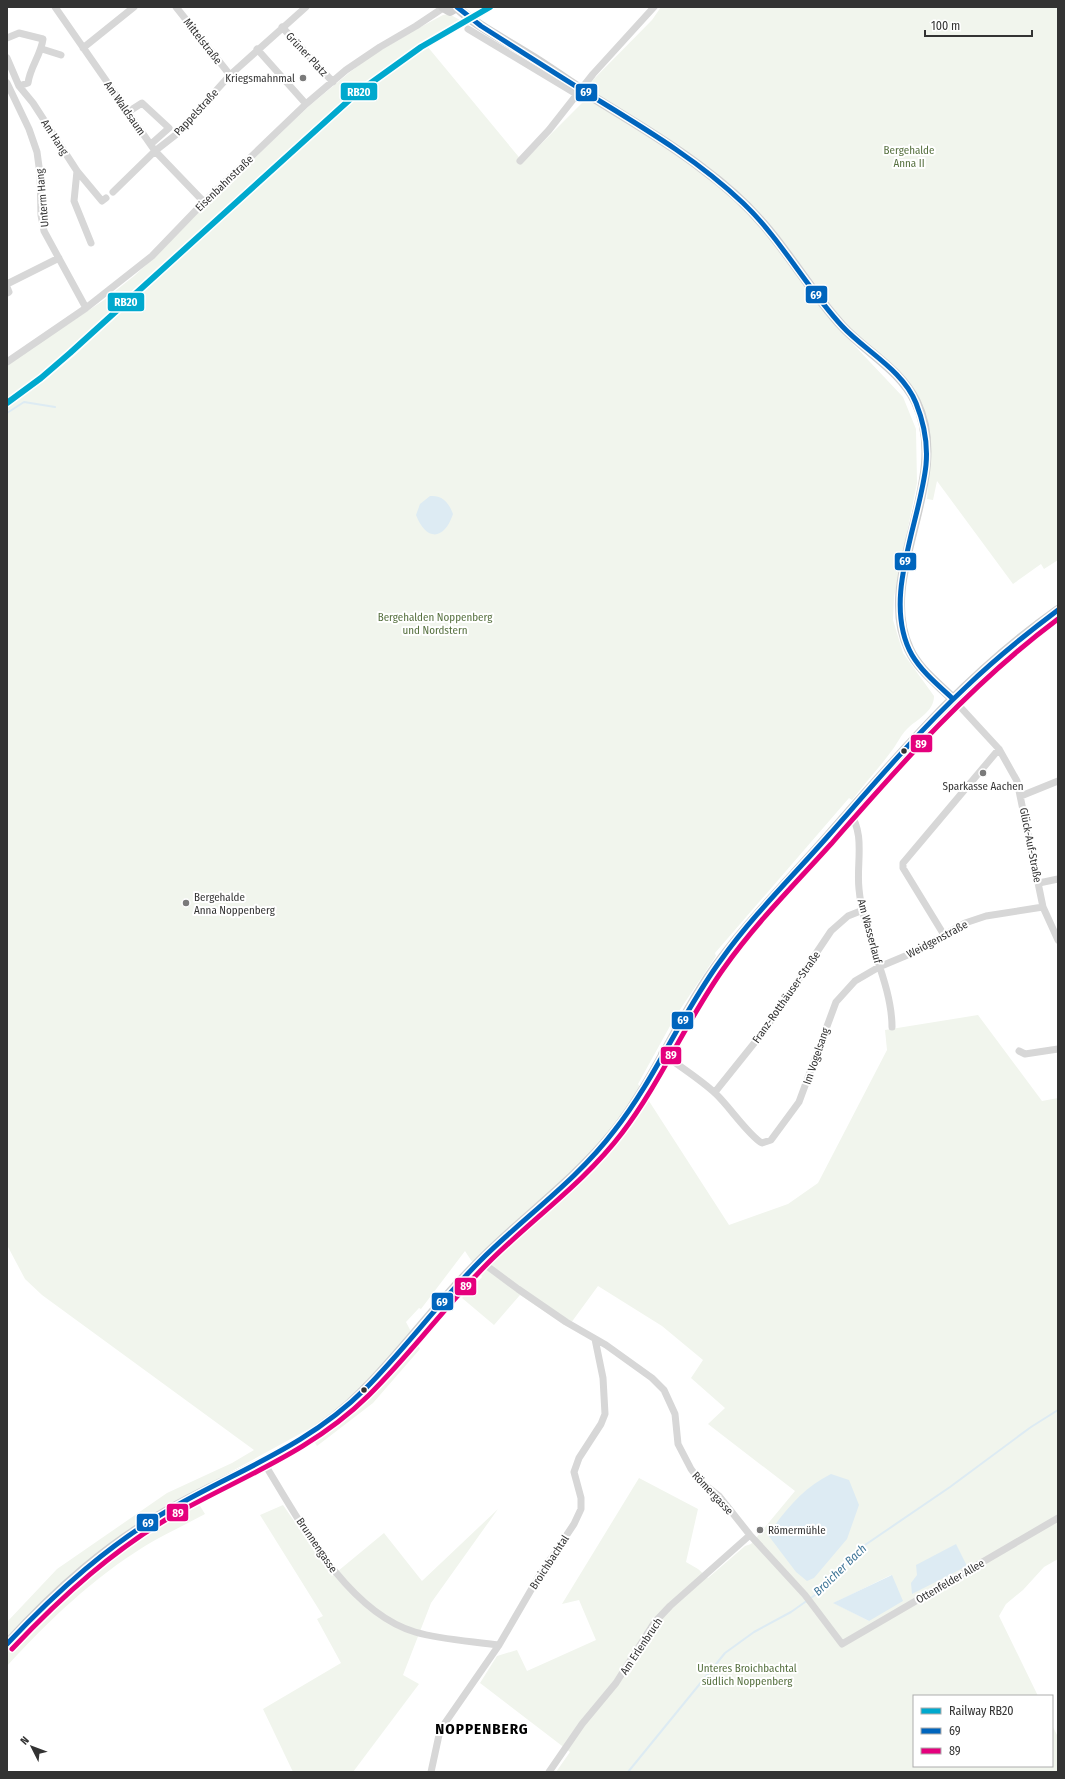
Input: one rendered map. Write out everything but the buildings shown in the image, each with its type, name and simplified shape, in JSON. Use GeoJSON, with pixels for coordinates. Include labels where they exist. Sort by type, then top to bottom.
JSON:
{"type":"FeatureCollection","features":[{"type":"Feature","properties":{"kind":"main road"},"geometry":{"type":"LineString","coordinates":[[443,7],[450,11],[457,7],[580,92],[669,145],[703,168],[764,225],[842,326],[897,375],[909,390],[922,418],[926,453],[921,494],[901,585],[900,612],[903,633],[909,650],[919,666],[952,698]]}},
{"type":"Feature","properties":{"kind":"main road"},"geometry":{"type":"LineString","coordinates":[[7,1644],[54,1595],[107,1549],[176,1506],[264,1463],[308,1437],[342,1412],[393,1359],[449,1294],[482,1259],[589,1162],[615,1130],[650,1076],[709,977],[726,953],[920,731],[990,662],[1058,610]]}},
{"type":"Feature","properties":{"kind":"street","name":"Am Waldsaum"},"geometry":{"type":"LineString","coordinates":[[55,7],[153,148],[204,202]]}},
{"type":"Feature","properties":{"kind":"street"},"geometry":{"type":"LineString","coordinates":[[83,48],[134,7]]}},
{"type":"Feature","properties":{"kind":"street","name":"Mittelstraße"},"geometry":{"type":"LineString","coordinates":[[176,7],[230,74]]}},
{"type":"Feature","properties":{"kind":"street","name":"Pappelstraße"},"geometry":{"type":"LineString","coordinates":[[153,148],[178,133],[230,74],[306,7]]}},
{"type":"Feature","properties":{"kind":"street","name":"Eisenbahnstraße"},"geometry":{"type":"LineString","coordinates":[[7,362],[86,308],[152,256],[204,202],[306,104],[333,82],[380,47],[427,19],[443,7]]}},
{"type":"Feature","properties":{"kind":"street"},"geometry":{"type":"LineString","coordinates":[[520,161],[549,130],[593,74],[654,7]]}},
{"type":"Feature","properties":{"kind":"street","name":"Grüner Platz"},"geometry":{"type":"LineString","coordinates":[[282,27],[333,82]]}},
{"type":"Feature","properties":{"kind":"street"},"geometry":{"type":"LineString","coordinates":[[468,29],[580,92]]}},
{"type":"Feature","properties":{"kind":"street"},"geometry":{"type":"LineString","coordinates":[[7,38],[18,33],[43,39],[42,49],[29,74],[28,83],[19,86]]}},
{"type":"Feature","properties":{"kind":"street"},"geometry":{"type":"LineString","coordinates":[[42,49],[61,55]]}},
{"type":"Feature","properties":{"kind":"street"},"geometry":{"type":"LineString","coordinates":[[257,49],[306,104]]}},
{"type":"Feature","properties":{"kind":"street","name":"Am Hang"},"geometry":{"type":"LineString","coordinates":[[7,58],[19,86],[33,103],[77,171],[102,202],[106,198]]}},
{"type":"Feature","properties":{"kind":"street","name":"Unterm Hang"},"geometry":{"type":"LineString","coordinates":[[7,83],[29,129],[37,152],[40,174],[41,215],[44,231],[86,308]]}},
{"type":"Feature","properties":{"kind":"street","name":"Am Hang"},"geometry":{"type":"LineString","coordinates":[[28,83],[33,103]]}},
{"type":"Feature","properties":{"kind":"street"},"geometry":{"type":"LineString","coordinates":[[112,192],[153,148],[169,128],[142,103],[128,112]]}},
{"type":"Feature","properties":{"kind":"street"},"geometry":{"type":"LineString","coordinates":[[77,171],[74,201],[91,243]]}},
{"type":"Feature","properties":{"kind":"street"},"geometry":{"type":"LineString","coordinates":[[7,293],[9,292],[7,285],[58,258]]}},
{"type":"Feature","properties":{"kind":"street","name":"Glück-Auf-Straße"},"geometry":{"type":"LineString","coordinates":[[952,698],[999,749],[1017,781],[1043,907],[1058,940]]}},
{"type":"Feature","properties":{"kind":"street"},"geometry":{"type":"LineString","coordinates":[[944,934],[903,868],[903,863],[999,749]]}},
{"type":"Feature","properties":{"kind":"street"},"geometry":{"type":"LineString","coordinates":[[1021,796],[1058,781]]}},
{"type":"Feature","properties":{"kind":"street","name":"Am Wasserlauf"},"geometry":{"type":"LineString","coordinates":[[849,812],[859,828],[859,889],[863,910],[889,1005],[892,1027]]}},
{"type":"Feature","properties":{"kind":"street"},"geometry":{"type":"LineString","coordinates":[[1039,883],[1058,879]]}},
{"type":"Feature","properties":{"kind":"street","name":"Weidgenstraße"},"geometry":{"type":"LineString","coordinates":[[879,967],[917,951],[965,923],[986,916],[1043,907]]}},
{"type":"Feature","properties":{"kind":"street","name":"Franz-Rotthäuser-Straße"},"geometry":{"type":"LineString","coordinates":[[714,1092],[764,1031],[832,931],[848,916],[863,910]]}},
{"type":"Feature","properties":{"kind":"street","name":"Im Vogelsang"},"geometry":{"type":"LineString","coordinates":[[714,1092],[738,1117],[755,1139],[762,1143],[771,1140],[799,1102],[836,1002],[855,981],[879,967]]}},
{"type":"Feature","properties":{"kind":"street"},"geometry":{"type":"LineString","coordinates":[[1019,1051],[1025,1054],[1058,1049]]}},
{"type":"Feature","properties":{"kind":"street"},"geometry":{"type":"LineString","coordinates":[[662,1054],[714,1092]]}},
{"type":"Feature","properties":{"kind":"street","name":"Römergasse"},"geometry":{"type":"LineString","coordinates":[[482,1259],[487,1266],[518,1289],[566,1322],[606,1345],[652,1378],[664,1390],[675,1414],[678,1444],[691,1469],[700,1481],[719,1496],[750,1535],[812,1603],[842,1644]]}},
{"type":"Feature","properties":{"kind":"street","name":"Broichbachtal"},"geometry":{"type":"LineString","coordinates":[[431,1772],[439,1735],[442,1729],[499,1645],[538,1578],[574,1524],[581,1509],[581,1498],[574,1472],[579,1458],[601,1424],[605,1414],[603,1378],[595,1339]]}},
{"type":"Feature","properties":{"kind":"street","name":"Brunnengasse"},"geometry":{"type":"LineString","coordinates":[[264,1463],[333,1571],[368,1606],[388,1620],[413,1632],[442,1638],[499,1645]]}},
{"type":"Feature","properties":{"kind":"street","name":"Ottenfelder Allee"},"geometry":{"type":"LineString","coordinates":[[842,1644],[1058,1518]]}},
{"type":"Feature","properties":{"kind":"street","name":"Am Erlenbruch"},"geometry":{"type":"LineString","coordinates":[[549,1772],[582,1724],[616,1683],[654,1623],[670,1606],[750,1535]]}},
{"type":"Feature","properties":{"kind":"green space","name":"Bergehalde Anna II"},"geometry":{"type":"Polygon","coordinates":[[[661,7],[1058,7],[1058,560],[1044,569],[1041,564],[1013,584],[937,481],[933,500],[927,499],[930,461],[920,403],[844,322],[766,219],[731,185],[707,166],[585,88],[652,20],[661,7]]]}},
{"type":"Feature","properties":{"kind":"green space"},"geometry":{"type":"Polygon","coordinates":[[[449,14],[460,20],[405,53],[333,109],[39,375],[7,399],[7,365],[104,300],[134,276],[157,255],[199,211],[308,107],[350,72],[374,54],[443,15],[449,14]]]}},
{"type":"Feature","properties":{"kind":"green space","name":"Bergehalden Noppenberg und Nordstern"},"geometry":{"type":"Polygon","coordinates":[[[427,46],[523,162],[587,98],[727,187],[775,244],[836,326],[903,397],[916,429],[917,483],[894,597],[893,620],[903,653],[934,696],[933,702],[928,711],[905,731],[888,756],[852,800],[849,798],[715,953],[716,956],[675,1017],[638,1084],[729,1225],[788,1204],[818,1183],[887,1050],[885,1030],[978,1015],[1042,1101],[1058,1098],[1058,1559],[1044,1567],[1023,1590],[1006,1604],[999,1616],[1038,1695],[913,1695],[913,1767],[1053,1767],[1053,1727],[1058,1737],[1058,1772],[556,1772],[570,1752],[480,1683],[497,1656],[517,1650],[527,1671],[596,1640],[579,1600],[562,1604],[639,1478],[698,1509],[686,1562],[698,1569],[708,1578],[745,1546],[751,1544],[795,1491],[708,1424],[725,1408],[691,1378],[703,1360],[662,1326],[598,1286],[568,1327],[520,1295],[494,1325],[462,1298],[482,1277],[465,1251],[421,1309],[419,1308],[406,1322],[420,1349],[373,1403],[317,1446],[307,1430],[192,1493],[205,1514],[160,1537],[126,1558],[107,1572],[72,1601],[7,1666],[7,1622],[57,1569],[167,1493],[232,1463],[254,1450],[42,1295],[25,1279],[7,1245],[7,407],[44,381],[74,356],[337,114],[379,79],[427,46]],[[891,1575],[834,1603],[869,1621],[891,1575]]]}},
{"type":"Feature","properties":{"kind":"green space"},"geometry":{"type":"Polygon","coordinates":[[[283,1505],[332,1576],[384,1533],[422,1581],[498,1509],[431,1603],[403,1675],[419,1684],[353,1772],[293,1772],[263,1709],[341,1663],[317,1619],[323,1616],[260,1515],[283,1505]]]}},
{"type":"Feature","properties":{"kind":"shaded area"},"geometry":{"type":"Polygon","coordinates":[[[430,496],[439,497],[445,500],[450,506],[453,514],[445,529],[440,533],[435,534],[425,530],[420,524],[416,515],[420,504],[430,496]]]}},
{"type":"Feature","properties":{"kind":"shaded area"},"geometry":{"type":"Polygon","coordinates":[[[831,1474],[849,1480],[859,1505],[847,1539],[814,1578],[807,1581],[796,1572],[768,1535],[788,1508],[804,1492],[821,1479],[831,1474]]]}},
{"type":"Feature","properties":{"kind":"shaded area"},"geometry":{"type":"Polygon","coordinates":[[[956,1544],[967,1566],[912,1594],[911,1583],[917,1575],[916,1565],[956,1544]]]}},
{"type":"Feature","properties":{"kind":"shaded area"},"geometry":{"type":"Polygon","coordinates":[[[892,1575],[903,1601],[869,1621],[833,1603],[892,1575]]]}},
{"type":"Feature","properties":{"kind":"waterway"},"geometry":{"type":"LineString","coordinates":[[7,413],[24,402],[55,407]]}},
{"type":"Feature","properties":{"kind":"waterway","name":"Broicher Bach"},"geometry":{"type":"LineString","coordinates":[[628,1772],[725,1653],[754,1632],[791,1612],[815,1595],[865,1545],[950,1487],[1031,1427],[1058,1410]]}},
{"type":"Feature","properties":{"kind":"rail line","name":"RB20"},"geometry":{"type":"LineString","coordinates":[[7,403],[41,378],[70,353],[357,93],[421,47],[490,7]]}},
{"type":"Feature","properties":{"kind":"transit line","name":"69"},"geometry":{"type":"LineString","coordinates":[[457,7],[481,26],[676,149],[727,188],[757,217],[782,247],[829,311],[842,326],[893,371],[910,391],[916,403],[923,426],[926,441],[926,465],[901,586],[900,610],[903,633],[912,655],[925,673],[952,698]]}},
{"type":"Feature","properties":{"kind":"transit line","name":"69"},"geometry":{"type":"LineString","coordinates":[[7,1644],[45,1605],[85,1569],[128,1536],[150,1521],[199,1493],[274,1455],[298,1441],[343,1409],[365,1389],[480,1261],[567,1183],[614,1131],[643,1090],[693,1002],[733,943],[746,927],[930,722],[999,657],[1058,610]]}},
{"type":"Feature","properties":{"kind":"transit line","name":"89"},"geometry":{"type":"LineString","coordinates":[[12,1649],[50,1610],[90,1574],[133,1541],[179,1512],[302,1447],[325,1432],[368,1396],[488,1263],[575,1185],[622,1133],[649,1093],[710,988],[736,952],[775,905],[938,726],[996,670],[1058,619]]}},
{"type":"Feature","properties":{"kind":"place","name":"Kriegsmahnmal"},"geometry":{"type":"Point","coordinates":[303,78]}},
{"type":"Feature","properties":{"kind":"place","name":"Sparkasse Aachen"},"geometry":{"type":"Point","coordinates":[983,773]}},
{"type":"Feature","properties":{"kind":"place","name":"Bergehalde Anna Noppenberg"},"geometry":{"type":"Point","coordinates":[186,903]}},
{"type":"Feature","properties":{"kind":"place","name":"Römermühle"},"geometry":{"type":"Point","coordinates":[760,1530]}},
{"type":"Feature","properties":{"kind":"district","name":"NOPPENBERG"},"geometry":{"type":"Point","coordinates":[482,1729]}},
{"type":"Feature","properties":{"kind":"park label","name":"Unteres Broichbachtal südlich Noppenberg"},"geometry":{"type":"Point","coordinates":[747,1674]}}]}
